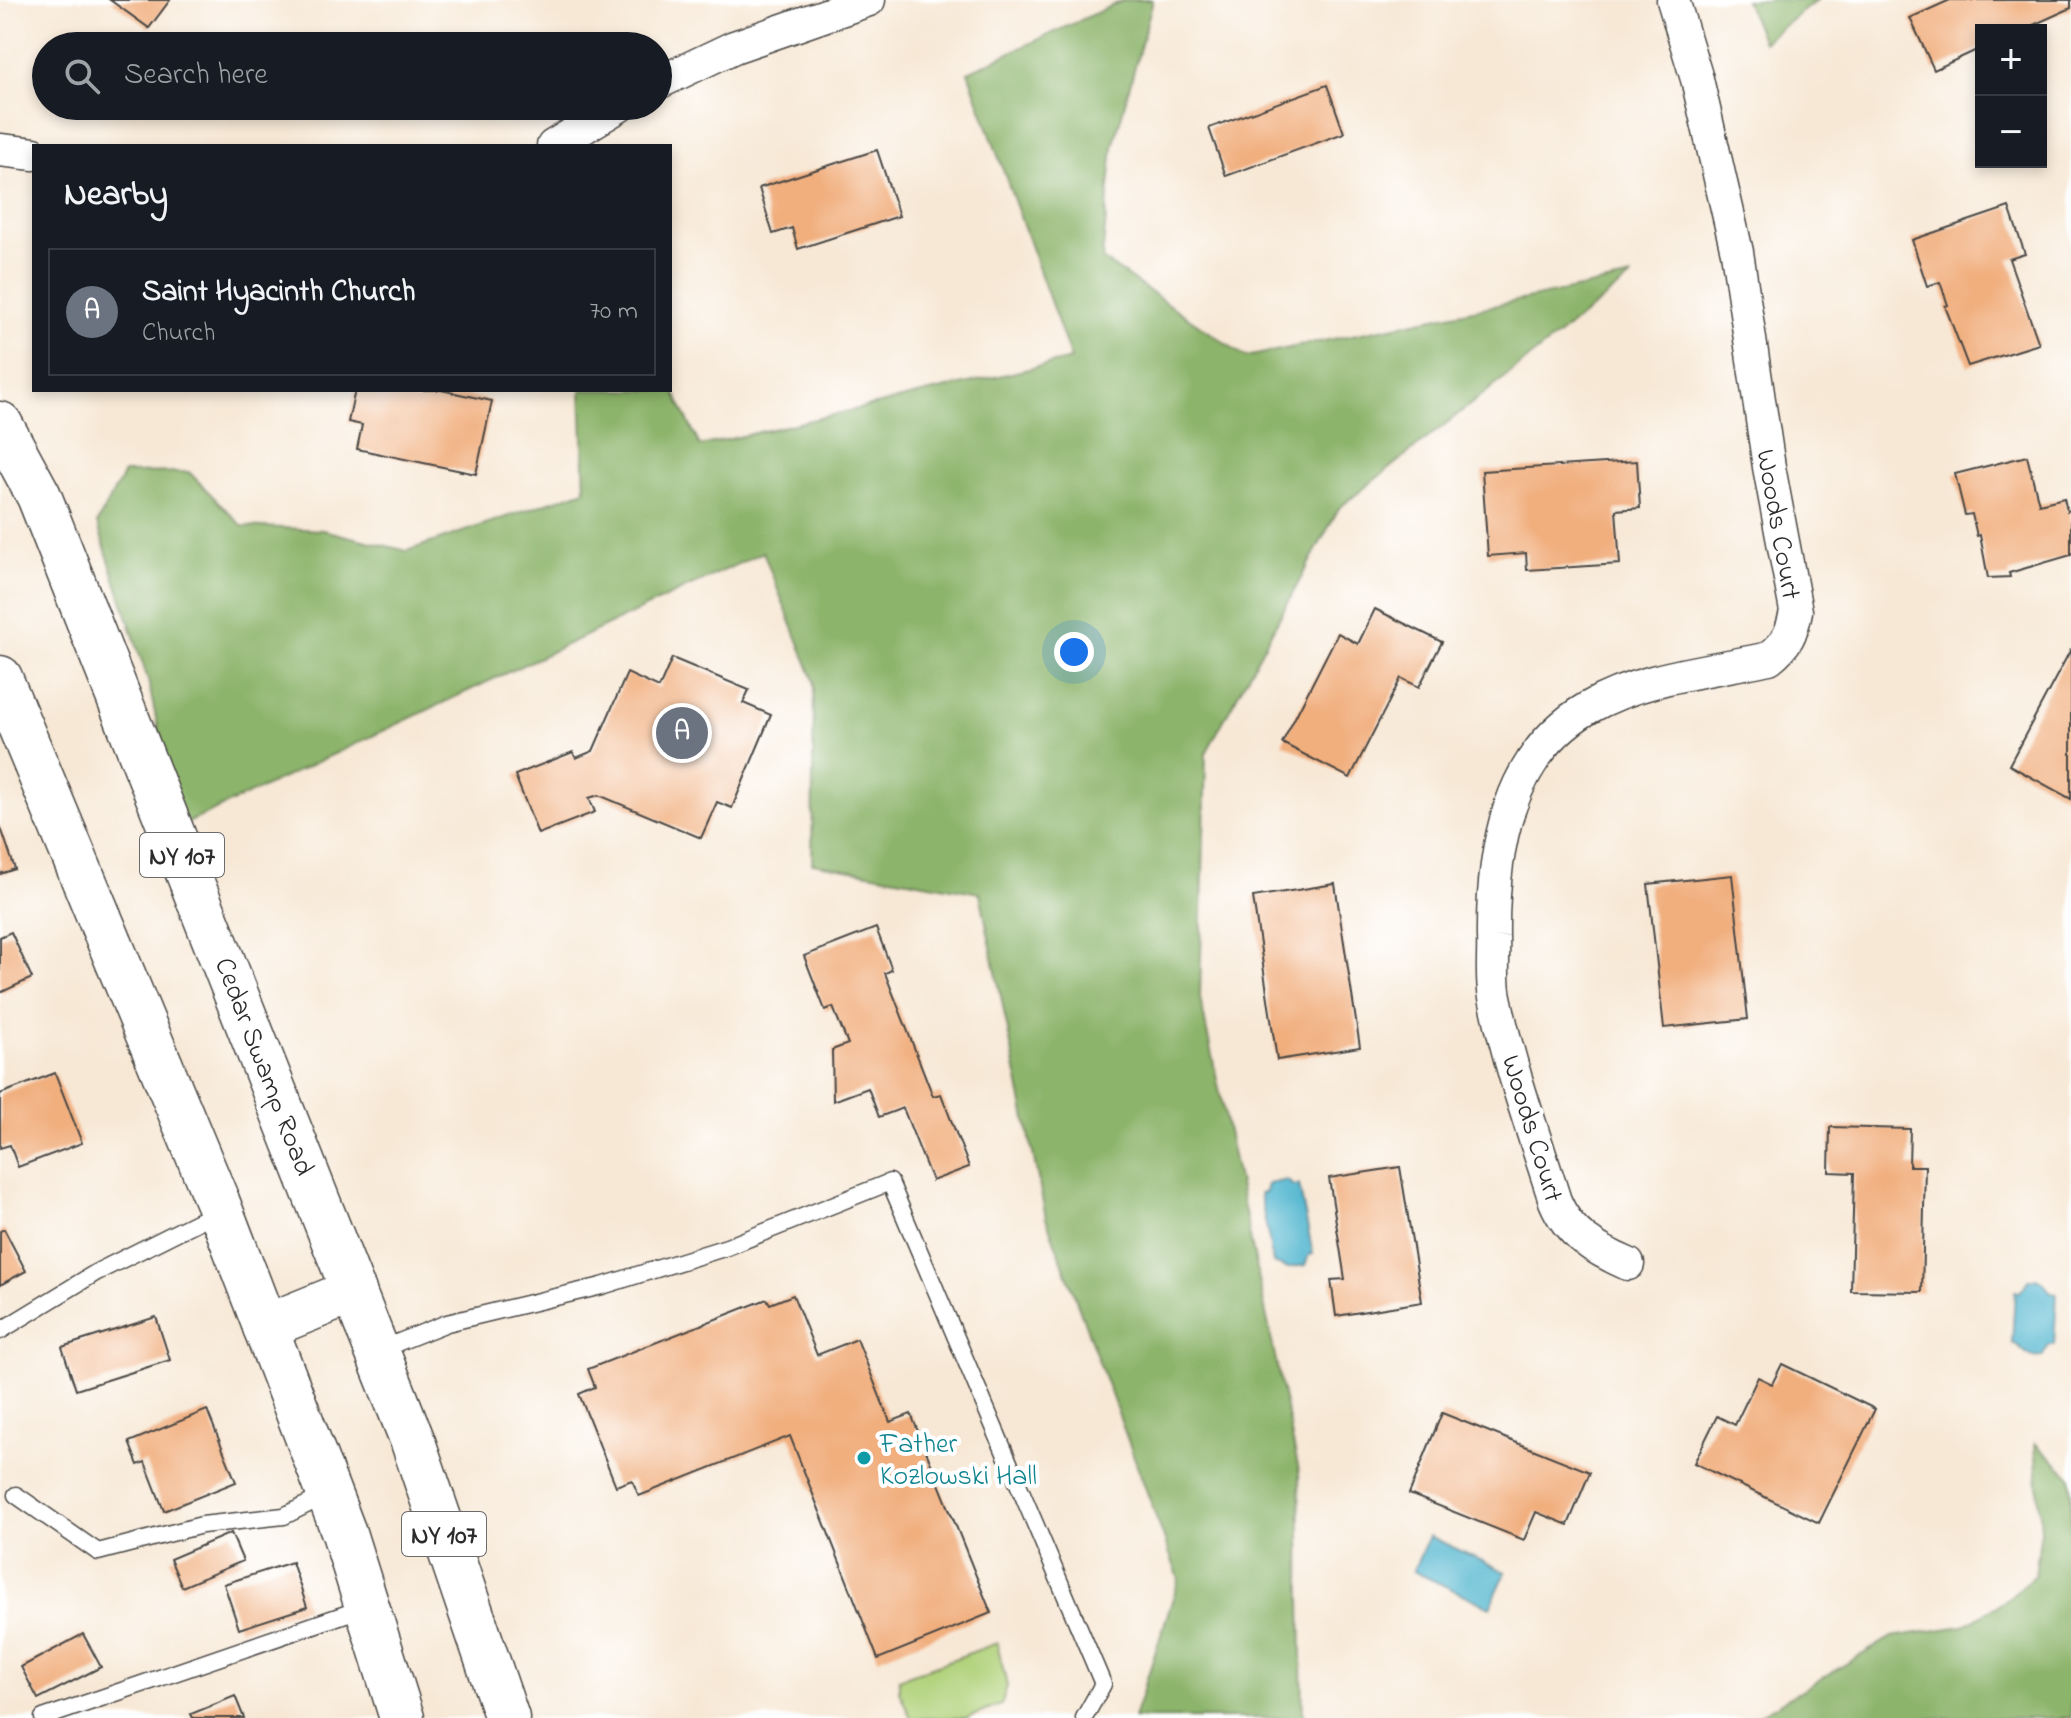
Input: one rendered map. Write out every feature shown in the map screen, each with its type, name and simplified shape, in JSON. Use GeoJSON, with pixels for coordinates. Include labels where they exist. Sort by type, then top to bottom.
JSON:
{"type":"FeatureCollection","features":[{"type":"Feature","properties":{"kind":"main road","name":"Cedar Swamp Road"},"geometry":{"type":"LineString","coordinates":[[0,424],[39,496],[354,1291],[413,1442],[507,1718]]}},
{"type":"Feature","properties":{"kind":"main road"},"geometry":{"type":"LineString","coordinates":[[0,678],[221,1211],[330,1494],[402,1718]]}},
{"type":"Feature","properties":{"kind":"main road"},"geometry":{"type":"LineString","coordinates":[[265,1327],[354,1291]]}},
{"type":"Feature","properties":{"kind":"street"},"geometry":{"type":"LineString","coordinates":[[672,76],[734,47],[869,0]]}},
{"type":"Feature","properties":{"kind":"street","name":"Woods Court"},"geometry":{"type":"LineString","coordinates":[[1628,1264],[1600,1252],[1580,1238],[1562,1217],[1555,1201],[1494,995],[1493,882],[1509,804],[1534,758],[1555,734],[1588,708],[1633,688],[1769,658],[1784,646],[1792,634],[1796,611],[1769,467],[1737,252],[1697,79],[1673,0]]}},
{"type":"Feature","properties":{"kind":"street"},"geometry":{"type":"LineString","coordinates":[[556,144],[596,120]]}},
{"type":"Feature","properties":{"kind":"street"},"geometry":{"type":"LineString","coordinates":[[0,150],[32,154]]}},
{"type":"Feature","properties":{"kind":"lane"},"geometry":{"type":"LineString","coordinates":[[377,1351],[447,1323],[602,1286],[727,1247],[890,1182],[1103,1684],[1084,1718]]}},
{"type":"Feature","properties":{"kind":"lane"},"geometry":{"type":"LineString","coordinates":[[0,1331],[97,1272],[221,1211]]}},
{"type":"Feature","properties":{"kind":"lane"},"geometry":{"type":"LineString","coordinates":[[16,1495],[98,1552],[202,1525],[284,1516],[330,1494]]}},
{"type":"Feature","properties":{"kind":"lane"},"geometry":{"type":"LineString","coordinates":[[43,1718],[367,1606]]}},
{"type":"Feature","properties":{"kind":"green space"},"geometry":{"type":"Polygon","coordinates":[[[1124,0],[1153,0],[1113,147],[1102,259],[1246,357],[1632,277],[1339,508],[1206,753],[1200,998],[1299,1471],[1303,1718],[1134,1718],[1179,1579],[1046,1218],[980,893],[812,863],[814,681],[763,552],[179,827],[148,680],[97,523],[124,473],[189,472],[242,526],[323,530],[407,551],[585,490],[581,392],[672,392],[672,387],[700,446],[1071,359],[968,72],[1124,0]]]}},
{"type":"Feature","properties":{"kind":"green space"},"geometry":{"type":"Polygon","coordinates":[[[1745,0],[1817,0],[1763,42],[1745,0]]]}},
{"type":"Feature","properties":{"kind":"green space"},"geometry":{"type":"Polygon","coordinates":[[[2035,1443],[2071,1477],[2071,1718],[1754,1718],[1892,1637],[1963,1626],[2008,1599],[2035,1575],[2041,1530],[2035,1443]]]}},
{"type":"Feature","properties":{"kind":"green space"},"geometry":{"type":"Polygon","coordinates":[[[997,1643],[1007,1686],[1001,1705],[967,1718],[911,1718],[899,1691],[899,1679],[997,1643]]]}},
{"type":"Feature","properties":{"kind":"water"},"geometry":{"type":"Polygon","coordinates":[[[1287,1180],[1293,1186],[1299,1185],[1313,1254],[1309,1255],[1305,1265],[1287,1268],[1273,1263],[1260,1194],[1266,1192],[1268,1184],[1287,1180]]]}},
{"type":"Feature","properties":{"kind":"water"},"geometry":{"type":"Polygon","coordinates":[[[2036,1278],[2043,1281],[2051,1293],[2057,1294],[2054,1345],[2049,1345],[2042,1357],[2028,1355],[2012,1343],[2015,1291],[2020,1292],[2029,1280],[2036,1278]]]}},
{"type":"Feature","properties":{"kind":"water"},"geometry":{"type":"Polygon","coordinates":[[[1429,1536],[1506,1572],[1490,1607],[1413,1571],[1429,1536]]]}},
{"type":"Feature","properties":{"kind":"building"},"geometry":{"type":"Polygon","coordinates":[[[110,0],[170,0],[149,28],[110,0]]]}},
{"type":"Feature","properties":{"kind":"building"},"geometry":{"type":"Polygon","coordinates":[[[1950,0],[2071,0],[2071,8],[2035,24],[1975,24],[1975,51],[1934,70],[1910,18],[1950,0]]]}},
{"type":"Feature","properties":{"kind":"building"},"geometry":{"type":"Polygon","coordinates":[[[1327,85],[1344,133],[1226,176],[1209,128],[1327,85]]]}},
{"type":"Feature","properties":{"kind":"building"},"geometry":{"type":"Polygon","coordinates":[[[877,150],[899,216],[798,249],[792,228],[773,234],[759,188],[877,150]]]}},
{"type":"Feature","properties":{"kind":"building"},"geometry":{"type":"Polygon","coordinates":[[[2009,207],[2025,254],[2009,259],[2039,344],[1968,366],[1945,306],[1948,305],[1940,282],[1927,286],[1912,240],[2009,207]]]}},
{"type":"Feature","properties":{"kind":"building"},"geometry":{"type":"Polygon","coordinates":[[[355,392],[450,392],[492,401],[476,474],[357,449],[362,425],[348,422],[355,392]]]}},
{"type":"Feature","properties":{"kind":"building"},"geometry":{"type":"Polygon","coordinates":[[[2027,456],[2039,504],[2064,498],[2067,511],[2071,510],[2071,555],[2009,573],[2010,577],[1988,578],[1980,535],[1977,536],[1972,514],[1965,515],[1955,474],[2027,456]]]}},
{"type":"Feature","properties":{"kind":"building"},"geometry":{"type":"Polygon","coordinates":[[[1637,461],[1640,508],[1616,510],[1620,564],[1527,570],[1526,553],[1488,556],[1482,471],[1637,461]]]}},
{"type":"Feature","properties":{"kind":"building"},"geometry":{"type":"Polygon","coordinates":[[[1375,609],[1442,642],[1419,687],[1401,678],[1350,778],[1282,743],[1338,633],[1358,644],[1375,609]]]}},
{"type":"Feature","properties":{"kind":"building"},"geometry":{"type":"Polygon","coordinates":[[[2071,649],[2071,799],[2009,765],[2071,649]]]}},
{"type":"Feature","properties":{"kind":"building"},"geometry":{"type":"Polygon","coordinates":[[[672,658],[749,690],[743,703],[771,715],[732,808],[717,802],[701,838],[599,795],[589,798],[595,812],[538,834],[515,775],[573,752],[576,758],[593,751],[627,673],[659,688],[672,658]]]}},
{"type":"Feature","properties":{"kind":"building"},"geometry":{"type":"Polygon","coordinates":[[[0,825],[15,869],[0,874],[0,825]]]}},
{"type":"Feature","properties":{"kind":"building"},"geometry":{"type":"Polygon","coordinates":[[[1732,875],[1748,1019],[1664,1028],[1648,884],[1732,875]]]}},
{"type":"Feature","properties":{"kind":"building"},"geometry":{"type":"Polygon","coordinates":[[[1335,884],[1360,1047],[1277,1060],[1253,897],[1335,884]]]}},
{"type":"Feature","properties":{"kind":"building"},"geometry":{"type":"Polygon","coordinates":[[[876,928],[892,970],[885,973],[933,1096],[941,1094],[969,1167],[932,1181],[903,1108],[879,1117],[868,1088],[833,1101],[832,1050],[848,1044],[833,1007],[825,1010],[804,956],[876,928]]]}},
{"type":"Feature","properties":{"kind":"building"},"geometry":{"type":"Polygon","coordinates":[[[11,932],[32,978],[0,993],[0,937],[11,932]]]}},
{"type":"Feature","properties":{"kind":"building"},"geometry":{"type":"Polygon","coordinates":[[[55,1073],[82,1143],[18,1167],[10,1145],[0,1148],[0,1094],[55,1073]]]}},
{"type":"Feature","properties":{"kind":"building"},"geometry":{"type":"Polygon","coordinates":[[[1830,1127],[1910,1129],[1909,1166],[1925,1166],[1922,1292],[1851,1291],[1854,1173],[1829,1172],[1830,1127]]]}},
{"type":"Feature","properties":{"kind":"building"},"geometry":{"type":"Polygon","coordinates":[[[1400,1167],[1422,1302],[1336,1316],[1331,1280],[1345,1279],[1329,1178],[1400,1167]]]}},
{"type":"Feature","properties":{"kind":"building"},"geometry":{"type":"Polygon","coordinates":[[[4,1229],[26,1271],[0,1285],[0,1231],[4,1229]]]}},
{"type":"Feature","properties":{"kind":"building","name":"Father Kozlowski Hall"},"geometry":{"type":"Polygon","coordinates":[[[793,1295],[817,1355],[857,1339],[890,1422],[911,1414],[991,1613],[878,1659],[790,1436],[639,1496],[632,1480],[616,1486],[579,1394],[595,1387],[588,1369],[767,1299],[770,1304],[793,1295]]]}},
{"type":"Feature","properties":{"kind":"building"},"geometry":{"type":"Polygon","coordinates":[[[156,1317],[170,1360],[76,1390],[62,1347],[156,1317]]]}},
{"type":"Feature","properties":{"kind":"building"},"geometry":{"type":"Polygon","coordinates":[[[1782,1364],[1875,1409],[1819,1523],[1694,1463],[1717,1416],[1735,1425],[1758,1377],[1772,1384],[1782,1364]]]}},
{"type":"Feature","properties":{"kind":"building"},"geometry":{"type":"Polygon","coordinates":[[[207,1410],[236,1482],[164,1511],[145,1462],[138,1465],[129,1442],[207,1410]]]}},
{"type":"Feature","properties":{"kind":"building"},"geometry":{"type":"Polygon","coordinates":[[[1442,1413],[1590,1472],[1568,1525],[1536,1512],[1524,1540],[1409,1494],[1442,1413]]]}},
{"type":"Feature","properties":{"kind":"building"},"geometry":{"type":"Polygon","coordinates":[[[231,1533],[243,1561],[182,1587],[170,1559],[231,1533]]]}},
{"type":"Feature","properties":{"kind":"building"},"geometry":{"type":"Polygon","coordinates":[[[292,1562],[307,1607],[239,1629],[224,1584],[292,1562]]]}},
{"type":"Feature","properties":{"kind":"building"},"geometry":{"type":"Polygon","coordinates":[[[83,1634],[101,1667],[38,1699],[21,1667],[83,1634]]]}},
{"type":"Feature","properties":{"kind":"building"},"geometry":{"type":"Polygon","coordinates":[[[235,1696],[244,1718],[193,1718],[191,1714],[235,1696]]]}},
{"type":"Feature","properties":{"kind":"place","name":"Saint Hyacinth Church"},"geometry":{"type":"Point","coordinates":[682,733]}},
{"type":"Feature","properties":{"kind":"place","name":"Father Kozlowski Hall"},"geometry":{"type":"Point","coordinates":[864,1458]}}]}
